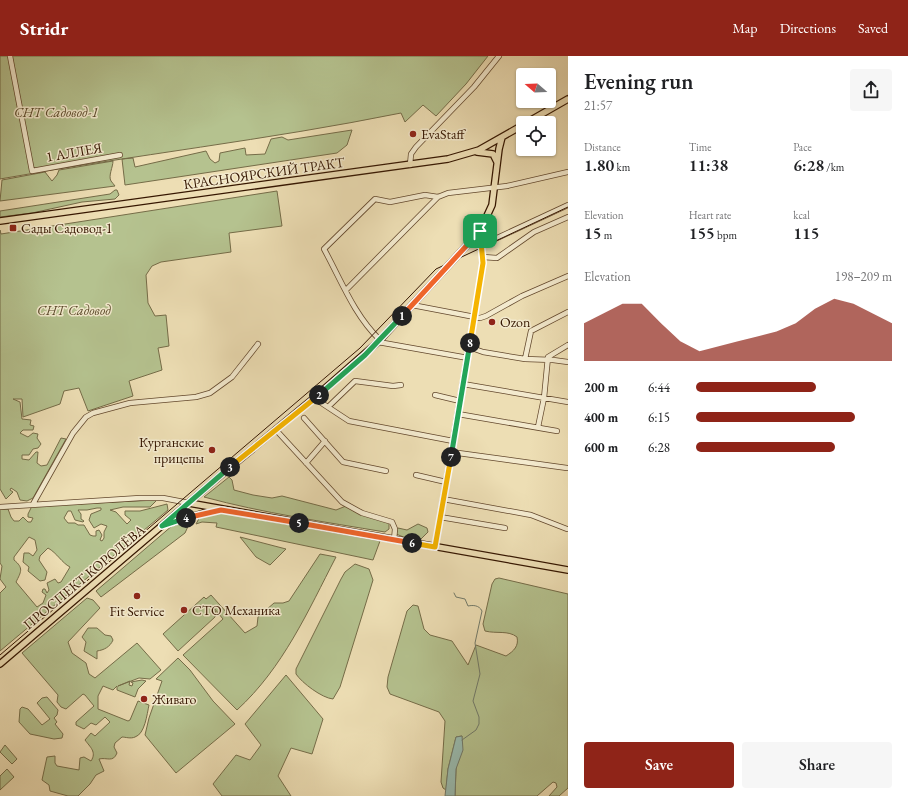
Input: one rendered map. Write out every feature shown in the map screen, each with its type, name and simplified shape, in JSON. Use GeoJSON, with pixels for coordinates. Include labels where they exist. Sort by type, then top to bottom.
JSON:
{"type":"FeatureCollection","features":[{"type":"Feature","properties":{"kind":"main road"},"geometry":{"type":"LineString","coordinates":[[538,116],[568,99]]}},
{"type":"Feature","properties":{"kind":"main road","name":"КРАСНОЯРСКИЙ ТРАКТ"},"geometry":{"type":"LineString","coordinates":[[0,221],[410,165],[470,154],[516,129]]}},
{"type":"Feature","properties":{"kind":"main road","name":"ПРОСПЕКТ КОРОЛЁВА"},"geometry":{"type":"LineString","coordinates":[[0,664],[314,398],[379,341],[480,231],[490,209],[495,187],[502,138]]}},
{"type":"Feature","properties":{"kind":"main road"},"geometry":{"type":"LineString","coordinates":[[470,154],[490,153],[494,156],[497,165]]}},
{"type":"Feature","properties":{"kind":"main road"},"geometry":{"type":"LineString","coordinates":[[189,503],[221,510],[568,570]]}},
{"type":"Feature","properties":{"kind":"main road"},"geometry":{"type":"LineString","coordinates":[[162,526],[210,511],[221,510]]}},
{"type":"Feature","properties":{"kind":"street","name":"1 АЛЛЕЯ"},"geometry":{"type":"LineString","coordinates":[[10,56],[32,171],[120,155]]}},
{"type":"Feature","properties":{"kind":"street"},"geometry":{"type":"LineString","coordinates":[[410,165],[411,154],[416,147],[478,83],[499,56]]}},
{"type":"Feature","properties":{"kind":"street"},"geometry":{"type":"LineString","coordinates":[[346,290],[438,197],[448,193],[507,186],[568,172]]}},
{"type":"Feature","properties":{"kind":"street"},"geometry":{"type":"LineString","coordinates":[[438,197],[426,195],[390,202],[375,199],[324,249],[365,324],[379,341],[468,358]]}},
{"type":"Feature","properties":{"kind":"street"},"geometry":{"type":"LineString","coordinates":[[482,244],[568,205]]}},
{"type":"Feature","properties":{"kind":"street"},"geometry":{"type":"LineString","coordinates":[[483,257],[498,258],[534,232],[568,217]]}},
{"type":"Feature","properties":{"kind":"street"},"geometry":{"type":"LineString","coordinates":[[435,547],[468,358],[483,257],[480,231]]}},
{"type":"Feature","properties":{"kind":"street"},"geometry":{"type":"LineString","coordinates":[[412,305],[474,317],[486,316],[522,296],[568,276]]}},
{"type":"Feature","properties":{"kind":"street"},"geometry":{"type":"LineString","coordinates":[[525,359],[531,330],[568,312]]}},
{"type":"Feature","properties":{"kind":"street"},"geometry":{"type":"LineString","coordinates":[[33,504],[73,433],[86,416],[130,403],[196,397],[210,393],[232,377],[258,344]]}},
{"type":"Feature","properties":{"kind":"street"},"geometry":{"type":"LineString","coordinates":[[538,428],[544,398],[548,360],[550,356],[568,345]]}},
{"type":"Feature","properties":{"kind":"street"},"geometry":{"type":"LineString","coordinates":[[469,347],[483,352],[525,359],[566,362]]}},
{"type":"Feature","properties":{"kind":"street"},"geometry":{"type":"LineString","coordinates":[[328,407],[355,381],[393,386],[401,385]]}},
{"type":"Feature","properties":{"kind":"street"},"geometry":{"type":"LineString","coordinates":[[463,384],[568,402]]}},
{"type":"Feature","properties":{"kind":"street"},"geometry":{"type":"LineString","coordinates":[[435,395],[460,401]]}},
{"type":"Feature","properties":{"kind":"street"},"geometry":{"type":"LineString","coordinates":[[314,398],[349,421],[453,441]]}},
{"type":"Feature","properties":{"kind":"street"},"geometry":{"type":"LineString","coordinates":[[458,414],[557,431]]}},
{"type":"Feature","properties":{"kind":"street"},"geometry":{"type":"LineString","coordinates":[[304,418],[343,462],[386,471]]}},
{"type":"Feature","properties":{"kind":"street"},"geometry":{"type":"LineString","coordinates":[[276,430],[346,505],[368,515],[392,522],[395,529],[394,540]]}},
{"type":"Feature","properties":{"kind":"street"},"geometry":{"type":"LineString","coordinates":[[306,463],[325,441]]}},
{"type":"Feature","properties":{"kind":"street"},"geometry":{"type":"LineString","coordinates":[[452,452],[567,468]]}},
{"type":"Feature","properties":{"kind":"street"},"geometry":{"type":"LineString","coordinates":[[416,475],[446,482]]}},
{"type":"Feature","properties":{"kind":"street"},"geometry":{"type":"LineString","coordinates":[[0,507],[151,498],[189,503]]}},
{"type":"Feature","properties":{"kind":"street"},"geometry":{"type":"LineString","coordinates":[[444,499],[531,515],[567,529]]}},
{"type":"Feature","properties":{"kind":"street"},"geometry":{"type":"LineString","coordinates":[[440,517],[504,528]]}},
{"type":"Feature","properties":{"kind":"green space","name":"СНТ Садовод-1"},"geometry":{"type":"Polygon","coordinates":[[[0,56],[488,56],[466,84],[436,116],[423,105],[405,122],[401,113],[351,123],[0,179],[0,56]]]}},
{"type":"Feature","properties":{"kind":"green space"},"geometry":{"type":"Polygon","coordinates":[[[352,130],[347,145],[337,153],[125,185],[122,159],[133,158],[135,167],[206,151],[210,159],[215,163],[219,161],[220,153],[245,148],[246,155],[265,154],[271,139],[282,137],[288,140],[352,130]]]}},
{"type":"Feature","properties":{"kind":"green space"},"geometry":{"type":"Polygon","coordinates":[[[113,161],[110,179],[115,186],[0,201],[2,180],[45,172],[52,181],[59,170],[113,161]]]}},
{"type":"Feature","properties":{"kind":"green space"},"geometry":{"type":"Polygon","coordinates":[[[117,190],[119,195],[115,199],[82,202],[32,213],[0,217],[0,211],[110,194],[117,190]]]}},
{"type":"Feature","properties":{"kind":"green space","name":"СНТ Садовод"},"geometry":{"type":"Polygon","coordinates":[[[277,191],[282,226],[229,233],[231,252],[161,262],[152,266],[146,275],[148,303],[155,316],[166,315],[169,346],[158,348],[162,370],[129,381],[133,396],[88,411],[79,388],[64,391],[60,404],[23,417],[22,399],[13,399],[20,402],[22,419],[31,420],[30,425],[34,426],[33,430],[23,430],[20,433],[28,437],[33,433],[38,434],[37,438],[41,444],[38,448],[33,449],[29,455],[22,455],[22,459],[29,460],[36,452],[38,452],[37,463],[41,466],[47,465],[61,438],[66,439],[33,498],[27,501],[20,500],[17,492],[11,488],[10,490],[13,492],[6,499],[0,489],[0,230],[1,234],[277,191]]]}},
{"type":"Feature","properties":{"kind":"green space"},"geometry":{"type":"Polygon","coordinates":[[[229,477],[232,480],[234,490],[272,498],[282,496],[336,510],[346,506],[389,523],[389,529],[385,532],[317,521],[249,508],[204,497],[229,477]]]}},
{"type":"Feature","properties":{"kind":"green space"},"geometry":{"type":"Polygon","coordinates":[[[157,500],[150,507],[123,507],[110,510],[116,512],[127,524],[131,520],[125,515],[125,511],[140,511],[167,504],[168,510],[0,651],[0,593],[6,587],[0,579],[2,566],[0,563],[0,509],[8,509],[14,521],[19,521],[23,517],[28,522],[31,522],[33,518],[28,517],[28,514],[32,506],[157,500]],[[101,508],[78,510],[81,514],[81,519],[84,521],[83,522],[75,520],[71,511],[68,511],[64,518],[68,523],[84,525],[90,535],[96,536],[96,531],[99,530],[102,535],[100,540],[102,541],[107,526],[101,524],[94,528],[89,520],[91,514],[101,510],[101,508]],[[29,537],[14,557],[14,560],[19,565],[21,570],[16,582],[37,607],[43,603],[46,595],[42,592],[43,589],[45,589],[47,593],[49,590],[47,583],[55,579],[58,583],[61,582],[70,567],[48,548],[40,556],[39,560],[47,572],[45,580],[40,581],[28,571],[29,567],[23,562],[24,553],[29,553],[33,556],[37,550],[35,540],[29,537]]]}},
{"type":"Feature","properties":{"kind":"green space"},"geometry":{"type":"Polygon","coordinates":[[[212,511],[380,541],[373,560],[216,527],[217,523],[202,522],[196,524],[201,515],[212,511]]]}},
{"type":"Feature","properties":{"kind":"green space"},"geometry":{"type":"Polygon","coordinates":[[[186,520],[190,522],[185,533],[101,597],[96,591],[173,525],[186,520]]]}},
{"type":"Feature","properties":{"kind":"green space"},"geometry":{"type":"Polygon","coordinates":[[[418,524],[427,528],[428,532],[421,539],[406,538],[396,534],[398,528],[407,530],[418,524]]]}},
{"type":"Feature","properties":{"kind":"green space"},"geometry":{"type":"Polygon","coordinates":[[[240,537],[286,549],[270,565],[256,557],[240,537]]]}},
{"type":"Feature","properties":{"kind":"green space"},"geometry":{"type":"Polygon","coordinates":[[[320,554],[336,557],[293,638],[281,657],[268,676],[237,710],[183,655],[223,619],[214,608],[216,613],[215,617],[178,651],[163,634],[204,597],[206,599],[211,595],[245,633],[257,626],[258,617],[274,603],[289,601],[320,554]]]}},
{"type":"Feature","properties":{"kind":"green space"},"geometry":{"type":"Polygon","coordinates":[[[355,564],[369,569],[373,580],[340,687],[333,699],[323,696],[307,686],[296,674],[296,669],[341,579],[345,572],[355,564]]]}},
{"type":"Feature","properties":{"kind":"green space"},"geometry":{"type":"Polygon","coordinates":[[[499,578],[568,594],[568,788],[559,796],[549,796],[557,787],[556,783],[553,782],[537,796],[455,796],[456,769],[462,736],[456,737],[448,769],[446,790],[443,788],[441,782],[445,721],[439,712],[390,694],[387,687],[388,677],[407,611],[413,605],[418,606],[424,629],[430,635],[452,641],[468,665],[476,645],[506,656],[514,650],[517,646],[517,637],[506,633],[485,631],[483,624],[492,584],[495,579],[499,578]]]}},
{"type":"Feature","properties":{"kind":"green space"},"geometry":{"type":"Polygon","coordinates":[[[87,598],[93,600],[100,608],[68,642],[72,653],[86,663],[89,674],[95,678],[137,643],[161,670],[150,679],[139,678],[130,681],[129,685],[132,686],[133,683],[131,682],[142,680],[146,681],[138,689],[135,697],[117,690],[117,686],[113,690],[103,686],[98,696],[98,709],[128,721],[130,720],[138,701],[149,705],[145,723],[141,732],[135,737],[122,737],[115,743],[114,747],[117,753],[114,758],[99,759],[104,771],[96,775],[90,784],[78,796],[68,796],[50,791],[49,785],[42,780],[47,757],[55,756],[55,763],[57,766],[79,770],[80,758],[84,757],[91,761],[93,758],[93,752],[85,740],[91,733],[95,736],[110,722],[105,717],[96,725],[91,723],[84,729],[76,725],[76,722],[94,706],[83,694],[66,709],[61,707],[57,702],[58,695],[22,653],[87,598]]]}},
{"type":"Feature","properties":{"kind":"green space"},"geometry":{"type":"Polygon","coordinates":[[[88,628],[97,628],[105,635],[111,636],[113,640],[106,648],[97,651],[97,659],[84,651],[86,642],[82,637],[88,628]]]}},
{"type":"Feature","properties":{"kind":"green space"},"geometry":{"type":"Polygon","coordinates":[[[178,658],[190,670],[213,701],[235,724],[176,773],[145,735],[149,718],[162,681],[156,679],[178,658]]]}},
{"type":"Feature","properties":{"kind":"green space"},"geometry":{"type":"Polygon","coordinates":[[[286,675],[323,719],[312,754],[291,748],[278,776],[291,796],[222,796],[213,784],[236,755],[250,760],[261,745],[245,724],[286,675]]]}},
{"type":"Feature","properties":{"kind":"green space"},"geometry":{"type":"Polygon","coordinates":[[[47,697],[58,710],[57,715],[54,718],[57,722],[55,724],[63,734],[62,738],[54,739],[30,734],[19,722],[20,709],[22,707],[28,709],[42,725],[50,719],[37,703],[42,698],[47,697]]]}},
{"type":"Feature","properties":{"kind":"green space"},"geometry":{"type":"Polygon","coordinates":[[[5,745],[17,759],[12,764],[0,752],[5,745]]]}},
{"type":"Feature","properties":{"kind":"green space"},"geometry":{"type":"Polygon","coordinates":[[[7,769],[14,777],[0,790],[0,776],[7,769]]]}},
{"type":"Feature","properties":{"kind":"water"},"geometry":{"type":"Polygon","coordinates":[[[462,736],[463,750],[456,769],[455,796],[445,796],[448,769],[456,737],[462,736]]]}},
{"type":"Feature","properties":{"kind":"waterway"},"geometry":{"type":"LineString","coordinates":[[454,593],[456,597],[465,599],[468,606],[478,607],[482,611],[475,643],[480,674],[473,701],[479,717],[479,724],[476,730],[462,740]]}},
{"type":"Feature","properties":{"kind":"tram line"},"geometry":{"type":"LineString","coordinates":[[0,655],[360,348],[436,269],[568,207]]}},
{"type":"Feature","properties":{"kind":"place","name":"EvaStaff"},"geometry":{"type":"Point","coordinates":[413,134]}},
{"type":"Feature","properties":{"kind":"place","name":"Сады Садовод-1"},"geometry":{"type":"Point","coordinates":[13,228]}},
{"type":"Feature","properties":{"kind":"place","name":"Ozon"},"geometry":{"type":"Point","coordinates":[492,322]}},
{"type":"Feature","properties":{"kind":"place","name":"Курганские прицепы"},"geometry":{"type":"Point","coordinates":[212,450]}},
{"type":"Feature","properties":{"kind":"place","name":"Fit Service"},"geometry":{"type":"Point","coordinates":[137,596]}},
{"type":"Feature","properties":{"kind":"place","name":"СТО Механика"},"geometry":{"type":"Point","coordinates":[184,610]}},
{"type":"Feature","properties":{"kind":"place","name":"Живаго"},"geometry":{"type":"Point","coordinates":[144,699]}},
{"type":"Feature","properties":{"kind":"route"},"geometry":{"type":"LineString","coordinates":[[480,231],[483,249],[483,263],[435,547],[221,510],[210,511],[162,526],[365,355],[480,231]]}}]}
